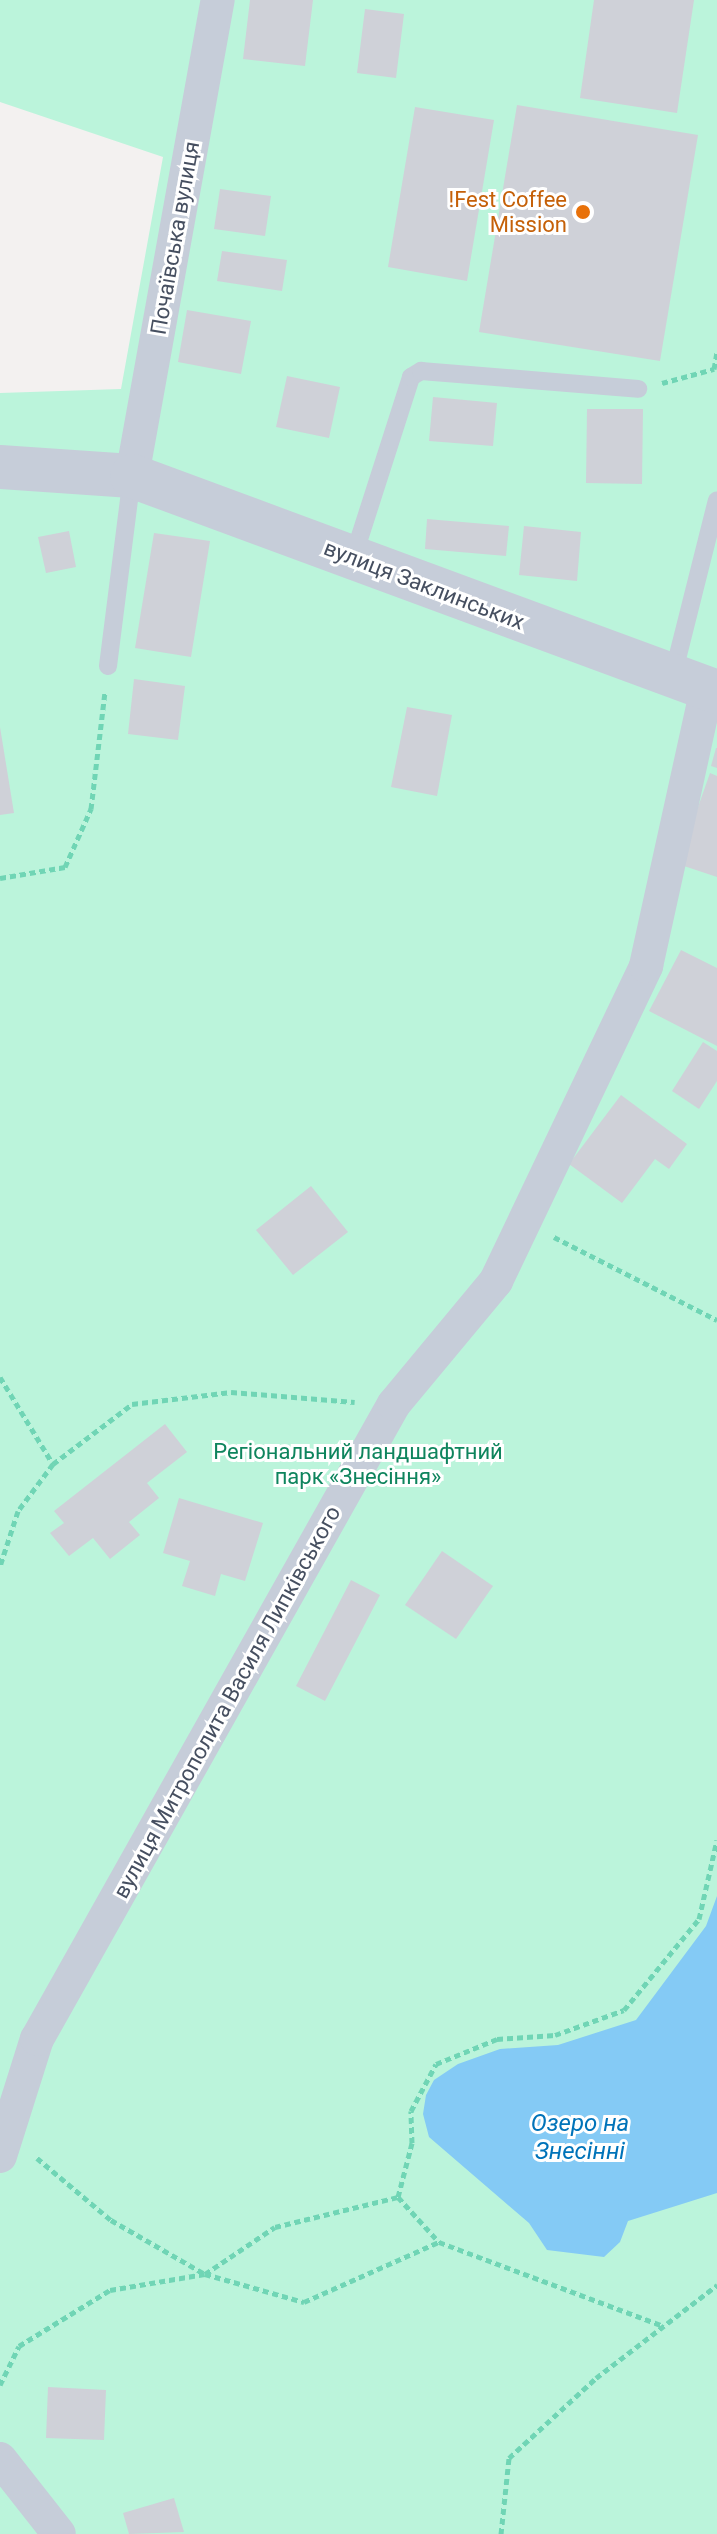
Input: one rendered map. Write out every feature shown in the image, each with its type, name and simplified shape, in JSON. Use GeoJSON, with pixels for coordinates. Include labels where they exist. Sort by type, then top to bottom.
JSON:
{"type":"FeatureCollection","features":[{"type":"Feature","properties":{"kind":"street","name":"Почаївська вулиця"},"geometry":{"type":"LineString","coordinates":[[132,476],[218,0]]}},
{"type":"Feature","properties":{"kind":"street","name":"вулиця Заклинських"},"geometry":{"type":"LineString","coordinates":[[0,467],[132,476],[699,686]]}},
{"type":"Feature","properties":{"kind":"street","name":"вулиця Митрополита Василя Липківського"},"geometry":{"type":"LineString","coordinates":[[2,2142],[37,2039],[394,1404],[496,1281],[646,966],[699,686]]}},
{"type":"Feature","properties":{"kind":"street"},"geometry":{"type":"LineString","coordinates":[[0,2459],[59,2534]]}},
{"type":"Feature","properties":{"kind":"lane"},"geometry":{"type":"LineString","coordinates":[[353,558],[411,377],[421,371],[638,389]]}},
{"type":"Feature","properties":{"kind":"lane"},"geometry":{"type":"LineString","coordinates":[[108,666],[132,476]]}},
{"type":"Feature","properties":{"kind":"lane"},"geometry":{"type":"LineString","coordinates":[[699,686],[717,500]]}},
{"type":"Feature","properties":{"kind":"path"},"geometry":{"type":"LineString","coordinates":[[638,389],[714,369],[717,352]]}},
{"type":"Feature","properties":{"kind":"path"},"geometry":{"type":"LineString","coordinates":[[0,878],[65,867],[91,809],[108,666]]}},
{"type":"Feature","properties":{"kind":"path"},"geometry":{"type":"LineString","coordinates":[[524,1222],[717,1320]]}},
{"type":"Feature","properties":{"kind":"path"},"geometry":{"type":"LineString","coordinates":[[0,1377],[53,1464]]}},
{"type":"Feature","properties":{"kind":"path"},"geometry":{"type":"LineString","coordinates":[[0,1566],[18,1511],[53,1464],[132,1404],[231,1392],[394,1404]]}},
{"type":"Feature","properties":{"kind":"path"},"geometry":{"type":"LineString","coordinates":[[398,2197],[412,2143],[411,2111],[436,2064],[497,2039],[555,2035],[624,2010],[699,1919],[717,1840]]}},
{"type":"Feature","properties":{"kind":"path"},"geometry":{"type":"LineString","coordinates":[[2,2142],[111,2220],[205,2274],[304,2302],[439,2242]]}},
{"type":"Feature","properties":{"kind":"path"},"geometry":{"type":"LineString","coordinates":[[398,2197],[439,2242],[664,2326]]}},
{"type":"Feature","properties":{"kind":"path"},"geometry":{"type":"LineString","coordinates":[[0,2385],[19,2346],[110,2290],[205,2274],[275,2227],[398,2197]]}},
{"type":"Feature","properties":{"kind":"path"},"geometry":{"type":"LineString","coordinates":[[501,2534],[509,2458],[596,2378],[717,2285]]}},
{"type":"Feature","properties":{"kind":"green space","name":"Регіональний ландшафтний парк «Знесіння»"},"geometry":{"type":"Polygon","coordinates":[[[0,0],[717,0],[717,2534],[0,2534],[0,393],[121,389],[163,157],[0,102],[0,0]]]}},
{"type":"Feature","properties":{"kind":"water","name":"Озеро на Знесінні"},"geometry":{"type":"Polygon","coordinates":[[[717,1896],[717,2193],[628,2221],[620,2242],[604,2257],[547,2250],[529,2223],[429,2137],[423,2114],[426,2095],[434,2080],[458,2064],[500,2049],[558,2045],[636,2020],[706,1926],[717,1896]]]}},
{"type":"Feature","properties":{"kind":"building"},"geometry":{"type":"Polygon","coordinates":[[[250,0],[313,0],[305,66],[243,59],[250,0]]]}},
{"type":"Feature","properties":{"kind":"building"},"geometry":{"type":"Polygon","coordinates":[[[594,0],[694,0],[677,113],[580,98],[594,0]]]}},
{"type":"Feature","properties":{"kind":"building"},"geometry":{"type":"Polygon","coordinates":[[[365,9],[404,14],[396,78],[357,73],[365,9]]]}},
{"type":"Feature","properties":{"kind":"building"},"geometry":{"type":"Polygon","coordinates":[[[517,105],[698,135],[660,361],[479,332],[517,105]]]}},
{"type":"Feature","properties":{"kind":"building"},"geometry":{"type":"Polygon","coordinates":[[[415,107],[494,120],[467,281],[388,267],[415,107]]]}},
{"type":"Feature","properties":{"kind":"building"},"geometry":{"type":"Polygon","coordinates":[[[220,189],[271,196],[265,236],[214,229],[220,189]]]}},
{"type":"Feature","properties":{"kind":"building"},"geometry":{"type":"Polygon","coordinates":[[[222,251],[287,260],[282,291],[217,281],[222,251]]]}},
{"type":"Feature","properties":{"kind":"building"},"geometry":{"type":"Polygon","coordinates":[[[187,310],[251,321],[241,374],[178,362],[187,310]]]}},
{"type":"Feature","properties":{"kind":"building"},"geometry":{"type":"Polygon","coordinates":[[[287,376],[340,387],[329,438],[276,427],[287,376]]]}},
{"type":"Feature","properties":{"kind":"building"},"geometry":{"type":"Polygon","coordinates":[[[433,397],[497,403],[493,446],[429,441],[433,397]]]}},
{"type":"Feature","properties":{"kind":"building"},"geometry":{"type":"Polygon","coordinates":[[[587,409],[643,409],[642,484],[586,483],[587,409]]]}},
{"type":"Feature","properties":{"kind":"building"},"geometry":{"type":"Polygon","coordinates":[[[427,519],[509,526],[506,556],[425,549],[427,519]]]}},
{"type":"Feature","properties":{"kind":"building"},"geometry":{"type":"Polygon","coordinates":[[[524,526],[581,532],[577,581],[519,575],[524,526]]]}},
{"type":"Feature","properties":{"kind":"building"},"geometry":{"type":"Polygon","coordinates":[[[69,531],[76,567],[46,573],[38,537],[69,531]]]}},
{"type":"Feature","properties":{"kind":"building"},"geometry":{"type":"Polygon","coordinates":[[[154,533],[210,541],[191,657],[135,648],[154,533]]]}},
{"type":"Feature","properties":{"kind":"building"},"geometry":{"type":"Polygon","coordinates":[[[134,679],[185,686],[178,740],[128,734],[134,679]]]}},
{"type":"Feature","properties":{"kind":"building"},"geometry":{"type":"Polygon","coordinates":[[[407,707],[452,715],[437,796],[391,787],[407,707]]]}},
{"type":"Feature","properties":{"kind":"building"},"geometry":{"type":"Polygon","coordinates":[[[0,727],[14,813],[0,815],[0,727]]]}},
{"type":"Feature","properties":{"kind":"building"},"geometry":{"type":"Polygon","coordinates":[[[717,748],[717,768],[711,766],[717,748]]]}},
{"type":"Feature","properties":{"kind":"building"},"geometry":{"type":"Polygon","coordinates":[[[710,773],[717,776],[717,877],[678,864],[710,773]]]}},
{"type":"Feature","properties":{"kind":"building"},"geometry":{"type":"Polygon","coordinates":[[[681,950],[717,968],[717,1046],[649,1011],[681,950]]]}},
{"type":"Feature","properties":{"kind":"building"},"geometry":{"type":"Polygon","coordinates":[[[703,1042],[717,1051],[717,1081],[699,1109],[672,1091],[703,1042]]]}},
{"type":"Feature","properties":{"kind":"building"},"geometry":{"type":"Polygon","coordinates":[[[621,1095],[687,1144],[669,1169],[655,1159],[622,1203],[569,1164],[621,1095]]]}},
{"type":"Feature","properties":{"kind":"building"},"geometry":{"type":"Polygon","coordinates":[[[311,1186],[348,1232],[293,1275],[256,1230],[311,1186]]]}},
{"type":"Feature","properties":{"kind":"building"},"geometry":{"type":"Polygon","coordinates":[[[165,1424],[187,1452],[147,1483],[159,1498],[129,1522],[140,1535],[110,1559],[93,1538],[69,1556],[50,1533],[64,1523],[54,1511],[165,1424]]]}},
{"type":"Feature","properties":{"kind":"building"},"geometry":{"type":"Polygon","coordinates":[[[179,1498],[263,1523],[245,1581],[221,1574],[215,1596],[182,1586],[190,1561],[163,1553],[179,1498]]]}},
{"type":"Feature","properties":{"kind":"building"},"geometry":{"type":"Polygon","coordinates":[[[442,1551],[493,1586],[456,1639],[405,1605],[442,1551]]]}},
{"type":"Feature","properties":{"kind":"building"},"geometry":{"type":"Polygon","coordinates":[[[351,1580],[380,1595],[325,1701],[296,1686],[351,1580]]]}},
{"type":"Feature","properties":{"kind":"building"},"geometry":{"type":"Polygon","coordinates":[[[48,2387],[106,2390],[104,2440],[46,2438],[48,2387]]]}},
{"type":"Feature","properties":{"kind":"building"},"geometry":{"type":"Polygon","coordinates":[[[174,2498],[184,2532],[129,2534],[123,2513],[174,2498]]]}},
{"type":"Feature","properties":{"kind":"place","name":"!Fest Coffee Mission"},"geometry":{"type":"Point","coordinates":[583,212]}}]}
